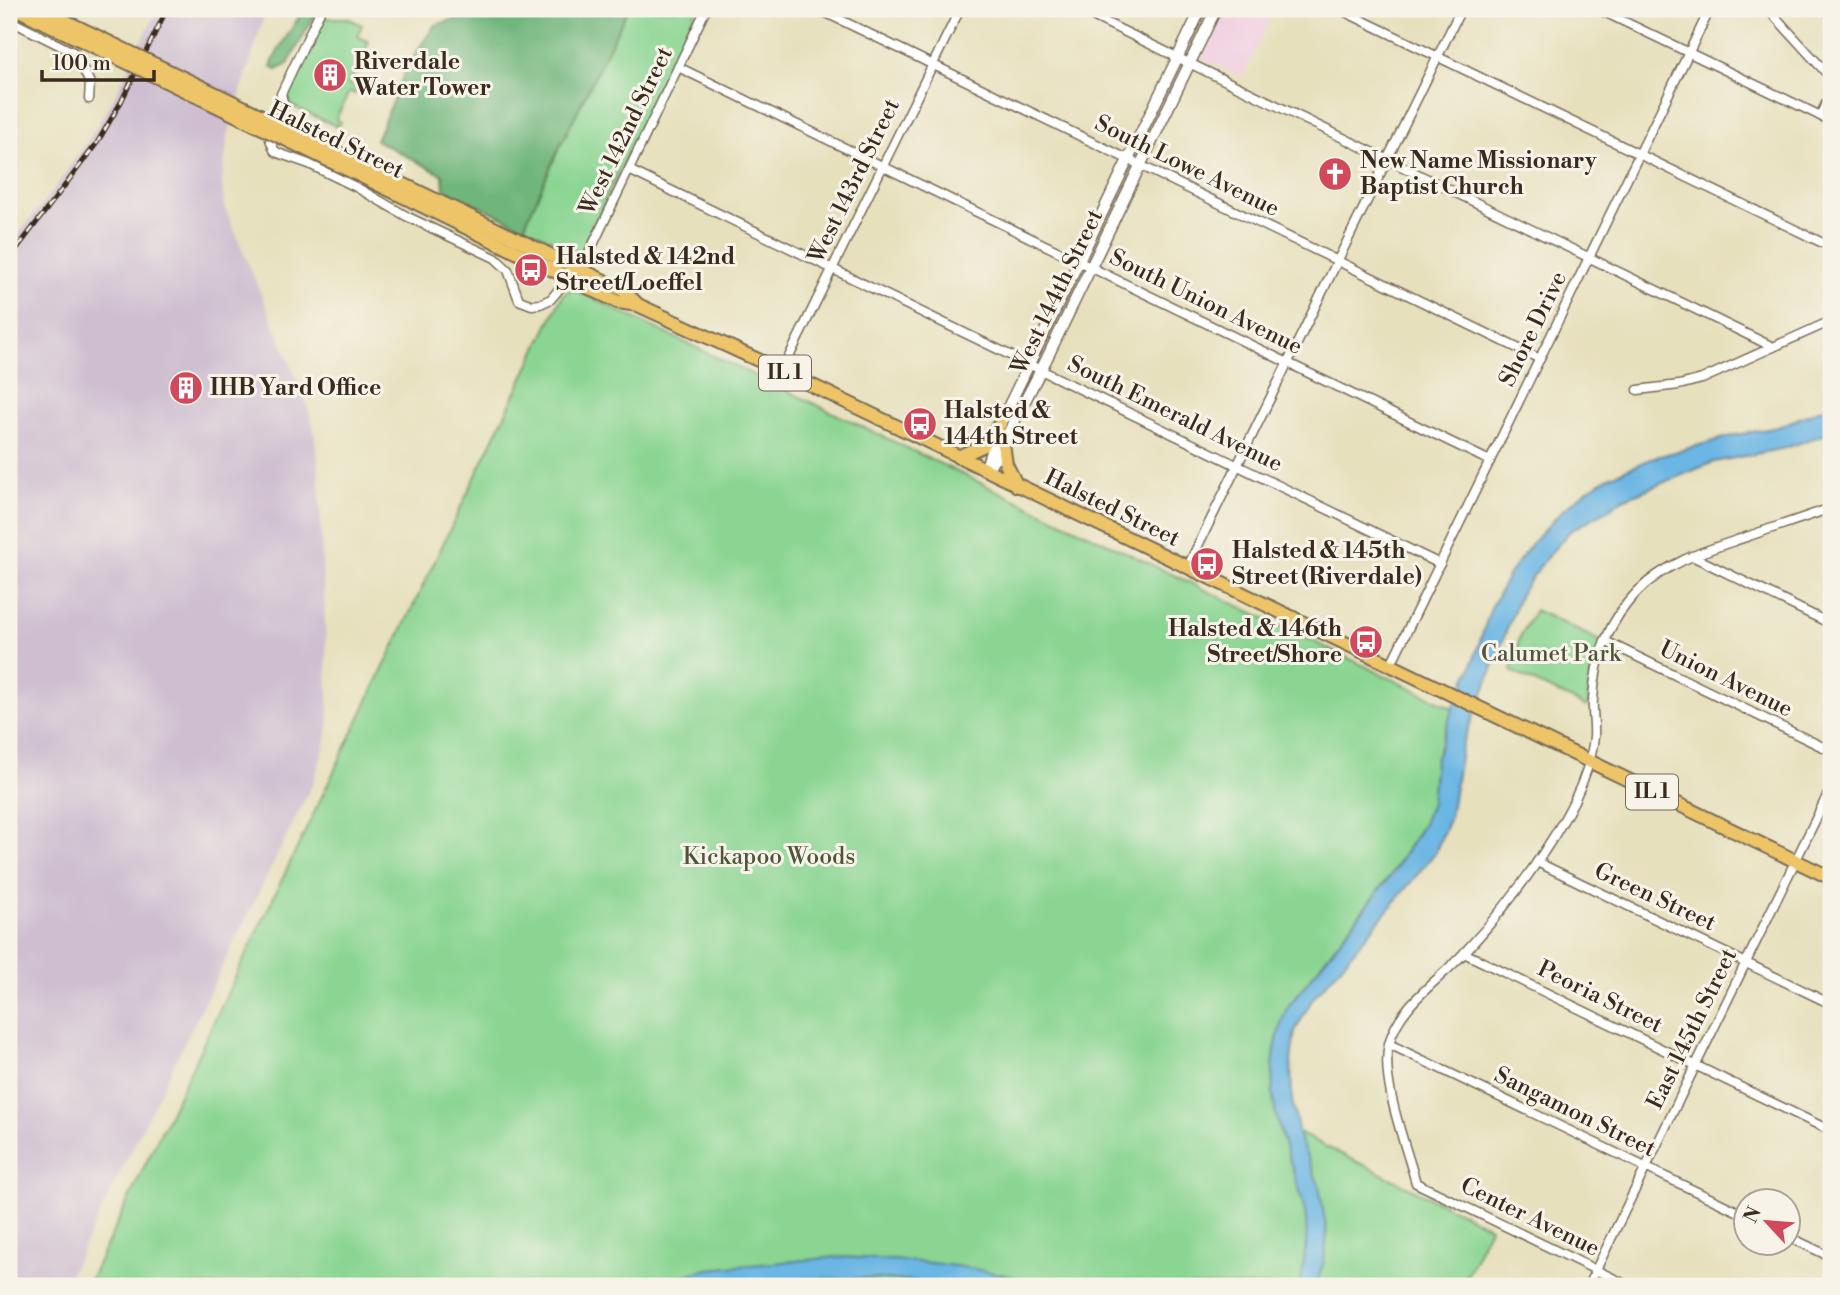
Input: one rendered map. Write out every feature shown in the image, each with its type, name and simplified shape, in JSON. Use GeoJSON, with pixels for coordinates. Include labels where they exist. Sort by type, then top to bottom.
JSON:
{"type":"FeatureCollection","features":[{"type":"Feature","properties":{"kind":"main road","name":"Halsted Street"},"geometry":{"type":"LineString","coordinates":[[17,9],[390,184]]}},
{"type":"Feature","properties":{"kind":"main road","name":"Halsted Street"},"geometry":{"type":"LineString","coordinates":[[40,9],[573,273],[623,290],[638,305],[782,371],[1831,878]]}},
{"type":"Feature","properties":{"kind":"main road"},"geometry":{"type":"LineString","coordinates":[[958,457],[982,446],[1000,424]]}},
{"type":"Feature","properties":{"kind":"main road"},"geometry":{"type":"LineString","coordinates":[[1003,444],[1006,464],[1018,486]]}},
{"type":"Feature","properties":{"kind":"street","name":"West 142nd Street"},"geometry":{"type":"LineString","coordinates":[[321,9],[281,94],[284,106],[270,139],[274,150],[309,164],[429,228],[495,258],[508,270],[519,300],[532,305],[551,299],[589,253],[706,9]]}},
{"type":"Feature","properties":{"kind":"street","name":"South Lowe Avenue"},"geometry":{"type":"LineString","coordinates":[[818,9],[1540,359]]}},
{"type":"Feature","properties":{"kind":"street","name":"West 143rd Street"},"geometry":{"type":"LineString","coordinates":[[782,371],[960,9]]}},
{"type":"Feature","properties":{"kind":"street"},"geometry":{"type":"LineString","coordinates":[[1078,9],[1773,347]]}},
{"type":"Feature","properties":{"kind":"street","name":"West 144th Street"},"geometry":{"type":"LineString","coordinates":[[985,470],[1000,424],[1201,9]]}},
{"type":"Feature","properties":{"kind":"street","name":"West 144th Street"},"geometry":{"type":"LineString","coordinates":[[985,470],[995,459],[1041,370],[1216,9]]}},
{"type":"Feature","properties":{"kind":"street"},"geometry":{"type":"LineString","coordinates":[[1339,9],[1831,247]]}},
{"type":"Feature","properties":{"kind":"street"},"geometry":{"type":"LineString","coordinates":[[1187,568],[1461,9]]}},
{"type":"Feature","properties":{"kind":"street"},"geometry":{"type":"LineString","coordinates":[[1598,9],[1831,121]]}},
{"type":"Feature","properties":{"kind":"street","name":"Shore Drive"},"geometry":{"type":"LineString","coordinates":[[1390,666],[1710,9]]}},
{"type":"Feature","properties":{"kind":"street"},"geometry":{"type":"LineString","coordinates":[[1768,9],[1831,78]]}},
{"type":"Feature","properties":{"kind":"street"},"geometry":{"type":"LineString","coordinates":[[9,20],[75,53],[90,83],[89,99]]}},
{"type":"Feature","properties":{"kind":"street","name":"South Union Avenue"},"geometry":{"type":"LineString","coordinates":[[678,68],[1490,461]]}},
{"type":"Feature","properties":{"kind":"street"},"geometry":{"type":"LineString","coordinates":[[1820,116],[1831,93]]}},
{"type":"Feature","properties":{"kind":"street","name":"South Emerald Avenue"},"geometry":{"type":"LineString","coordinates":[[629,170],[1440,564]]}},
{"type":"Feature","properties":{"kind":"street"},"geometry":{"type":"LineString","coordinates":[[1638,390],[1702,379],[1831,321]]}},
{"type":"Feature","properties":{"kind":"street"},"geometry":{"type":"LineString","coordinates":[[1389,1044],[1405,1010],[1465,953],[1537,862],[1567,814],[1590,762],[1594,736],[1596,668],[1617,614],[1640,589],[1662,571],[1692,556],[1831,508]]}},
{"type":"Feature","properties":{"kind":"street"},"geometry":{"type":"LineString","coordinates":[[1692,556],[1831,624]]}},
{"type":"Feature","properties":{"kind":"street","name":"Union Avenue"},"geometry":{"type":"LineString","coordinates":[[1605,641],[1831,751]]}},
{"type":"Feature","properties":{"kind":"street","name":"East 145th Street"},"geometry":{"type":"LineString","coordinates":[[1588,1286],[1831,788]]}},
{"type":"Feature","properties":{"kind":"street","name":"Green Street"},"geometry":{"type":"LineString","coordinates":[[1537,862],[1831,1004]]}},
{"type":"Feature","properties":{"kind":"street","name":"Peoria Street"},"geometry":{"type":"LineString","coordinates":[[1465,953],[1831,1131]]}},
{"type":"Feature","properties":{"kind":"street","name":"Sangamon Street"},"geometry":{"type":"LineString","coordinates":[[1389,1044],[1731,1208]]}},
{"type":"Feature","properties":{"kind":"street","name":"Center Avenue"},"geometry":{"type":"LineString","coordinates":[[1389,1044],[1386,1064],[1389,1083],[1416,1183],[1629,1286]]}},
{"type":"Feature","properties":{"kind":"street"},"geometry":{"type":"LineString","coordinates":[[1801,1243],[1831,1257]]}},
{"type":"Feature","properties":{"kind":"shaded area"},"geometry":{"type":"Polygon","coordinates":[[[158,9],[266,9],[228,135],[222,182],[224,206],[302,391],[313,425],[318,460],[329,718],[325,746],[313,783],[71,1272],[62,1286],[9,1286],[9,245],[89,140],[112,101],[158,9]]]}},
{"type":"Feature","properties":{"kind":"shaded area"},"geometry":{"type":"Polygon","coordinates":[[[1227,9],[1275,9],[1242,77],[1203,58],[1227,9]]]}},
{"type":"Feature","properties":{"kind":"green space"},"geometry":{"type":"Polygon","coordinates":[[[303,9],[318,9],[288,64],[277,70],[271,67],[274,59],[303,9]]]}},
{"type":"Feature","properties":{"kind":"green space"},"geometry":{"type":"Polygon","coordinates":[[[488,9],[628,9],[559,148],[524,227],[444,189],[443,175],[376,140],[409,63],[435,25],[488,9]]]}},
{"type":"Feature","properties":{"kind":"green space"},"geometry":{"type":"Polygon","coordinates":[[[628,9],[697,9],[580,253],[524,227],[559,148],[628,9]]]}},
{"type":"Feature","properties":{"kind":"green space"},"geometry":{"type":"Polygon","coordinates":[[[324,18],[347,18],[362,25],[357,36],[369,42],[349,84],[357,89],[355,94],[349,92],[336,119],[341,122],[336,126],[290,105],[288,91],[324,18]]]}},
{"type":"Feature","properties":{"kind":"green space","name":"Kickapoo Woods"},"geometry":{"type":"Polygon","coordinates":[[[573,289],[1453,708],[1435,761],[1431,803],[1423,824],[1391,874],[1287,1008],[1275,1051],[1274,1093],[1278,1123],[1490,1227],[1462,1286],[87,1286],[563,294],[573,289]]]}},
{"type":"Feature","properties":{"kind":"green space","name":"Calumet Park"},"geometry":{"type":"Polygon","coordinates":[[[1535,610],[1600,641],[1591,669],[1587,707],[1511,671],[1520,637],[1535,610]]]}},
{"type":"Feature","properties":{"kind":"water"},"geometry":{"type":"Polygon","coordinates":[[[1831,405],[1831,432],[1786,448],[1714,462],[1623,499],[1570,531],[1520,594],[1462,744],[1450,817],[1435,853],[1313,998],[1295,1031],[1291,1060],[1292,1101],[1300,1140],[1319,1185],[1327,1234],[1324,1261],[1316,1286],[1300,1286],[1306,1240],[1305,1212],[1278,1124],[1273,1095],[1273,1065],[1282,1022],[1287,1008],[1392,874],[1423,824],[1431,803],[1435,761],[1453,708],[1471,668],[1491,608],[1509,574],[1534,541],[1563,510],[1609,477],[1653,458],[1736,435],[1778,427],[1831,405]]]}},
{"type":"Feature","properties":{"kind":"water"},"geometry":{"type":"Polygon","coordinates":[[[838,1257],[969,1268],[1045,1286],[955,1286],[861,1278],[793,1279],[747,1282],[732,1286],[663,1286],[683,1276],[708,1269],[838,1257]]]}},
{"type":"Feature","properties":{"kind":"railway"},"geometry":{"type":"LineString","coordinates":[[9,259],[97,143],[121,102],[167,9]]}},
{"type":"Feature","properties":{"kind":"place","name":"Riverdale Water Tower"},"geometry":{"type":"Point","coordinates":[330,75]}},
{"type":"Feature","properties":{"kind":"place","name":"New Name Missionary Baptist Church"},"geometry":{"type":"Point","coordinates":[1335,174]}},
{"type":"Feature","properties":{"kind":"place","name":"Halsted & 142nd Street/Loeffel"},"geometry":{"type":"Point","coordinates":[531,270]}},
{"type":"Feature","properties":{"kind":"place","name":"IHB Yard Office"},"geometry":{"type":"Point","coordinates":[186,388]}},
{"type":"Feature","properties":{"kind":"place","name":"Halsted & 144th Street"},"geometry":{"type":"Point","coordinates":[920,424]}},
{"type":"Feature","properties":{"kind":"place","name":"Halsted & 145th Street (Riverdale)"},"geometry":{"type":"Point","coordinates":[1207,564]}},
{"type":"Feature","properties":{"kind":"place","name":"Halsted & 146th Street/Shore"},"geometry":{"type":"Point","coordinates":[1366,642]}}]}
